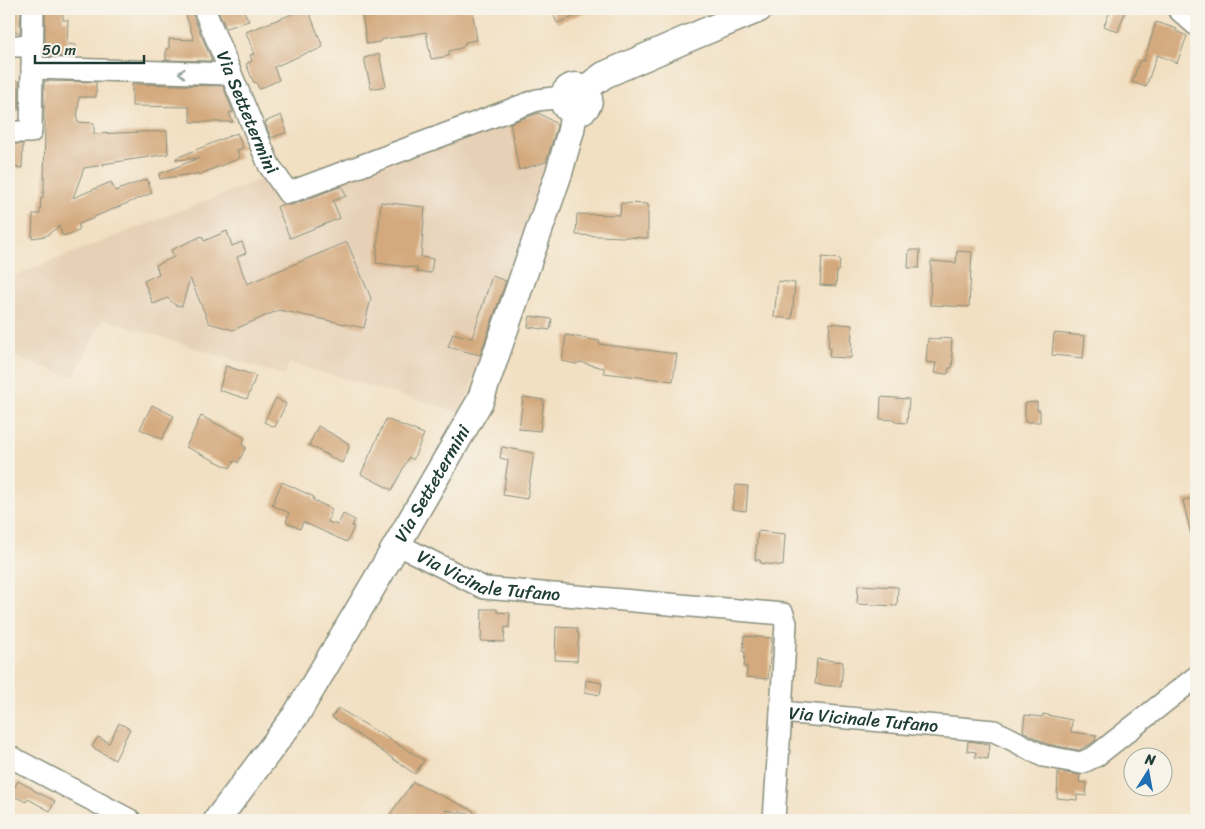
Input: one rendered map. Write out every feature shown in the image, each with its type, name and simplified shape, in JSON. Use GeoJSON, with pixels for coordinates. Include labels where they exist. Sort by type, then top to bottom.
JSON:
{"type":"FeatureCollection","features":[{"type":"Feature","properties":{"kind":"main road"},"geometry":{"type":"LineString","coordinates":[[574,99],[604,75],[759,9]]}},
{"type":"Feature","properties":{"kind":"main road","name":"Via Settetermini"},"geometry":{"type":"LineString","coordinates":[[217,820],[296,715],[480,401],[559,173],[572,130],[574,99]]}},
{"type":"Feature","properties":{"kind":"street"},"geometry":{"type":"LineString","coordinates":[[9,132],[31,132],[33,9]]}},
{"type":"Feature","properties":{"kind":"street","name":"Via Settetermini"},"geometry":{"type":"LineString","coordinates":[[204,9],[268,165],[288,193],[537,100],[574,99]]}},
{"type":"Feature","properties":{"kind":"street"},"geometry":{"type":"LineString","coordinates":[[1178,9],[1196,25]]}},
{"type":"Feature","properties":{"kind":"street"},"geometry":{"type":"LineString","coordinates":[[9,46],[32,46]]}},
{"type":"Feature","properties":{"kind":"street"},"geometry":{"type":"LineString","coordinates":[[32,68],[230,74]]}},
{"type":"Feature","properties":{"kind":"street","name":"Via Vicinale Tufano"},"geometry":{"type":"LineString","coordinates":[[397,544],[484,588],[782,614],[786,622],[781,712],[994,731],[1043,756],[1081,763],[1096,756],[1196,677]]}},
{"type":"Feature","properties":{"kind":"street"},"geometry":{"type":"LineString","coordinates":[[774,820],[781,712]]}},
{"type":"Feature","properties":{"kind":"street"},"geometry":{"type":"LineString","coordinates":[[9,756],[130,820]]}},
{"type":"Feature","properties":{"kind":"street"},"geometry":{"type":"LineString","coordinates":[[88,798],[108,820]]}},
{"type":"Feature","properties":{"kind":"shaded area"},"geometry":{"type":"Polygon","coordinates":[[[539,110],[560,126],[481,363],[460,412],[289,363],[285,376],[103,319],[73,377],[9,355],[9,278],[266,177],[278,207],[340,181],[539,110]]]}},
{"type":"Feature","properties":{"kind":"building"},"geometry":{"type":"Polygon","coordinates":[[[9,9],[21,9],[20,32],[9,32],[9,9]]]}},
{"type":"Feature","properties":{"kind":"building"},"geometry":{"type":"Polygon","coordinates":[[[45,9],[63,9],[63,20],[68,20],[67,44],[76,45],[76,57],[45,56],[45,9]]]}},
{"type":"Feature","properties":{"kind":"building"},"geometry":{"type":"Polygon","coordinates":[[[184,9],[192,9],[192,14],[212,61],[166,60],[166,49],[169,49],[169,39],[194,40],[184,9]]]}},
{"type":"Feature","properties":{"kind":"building"},"geometry":{"type":"Polygon","coordinates":[[[217,9],[243,9],[249,21],[226,28],[217,9]]]}},
{"type":"Feature","properties":{"kind":"building"},"geometry":{"type":"Polygon","coordinates":[[[308,9],[323,47],[274,67],[279,80],[259,89],[256,82],[254,83],[246,64],[252,61],[250,55],[254,54],[246,32],[308,9]]]}},
{"type":"Feature","properties":{"kind":"building"},"geometry":{"type":"Polygon","coordinates":[[[373,9],[472,9],[477,40],[465,42],[465,45],[461,48],[449,51],[449,56],[431,59],[426,32],[367,44],[362,15],[373,13],[373,9]]]}},
{"type":"Feature","properties":{"kind":"building"},"geometry":{"type":"Polygon","coordinates":[[[562,9],[592,10],[557,23],[553,13],[562,9]]]}},
{"type":"Feature","properties":{"kind":"building"},"geometry":{"type":"Polygon","coordinates":[[[1111,9],[1126,9],[1118,32],[1104,26],[1111,9]]]}},
{"type":"Feature","properties":{"kind":"building"},"geometry":{"type":"Polygon","coordinates":[[[1156,22],[1177,29],[1176,31],[1187,36],[1177,63],[1157,55],[1146,87],[1132,82],[1140,60],[1144,61],[1156,22]]]}},
{"type":"Feature","properties":{"kind":"building"},"geometry":{"type":"Polygon","coordinates":[[[379,54],[386,86],[371,89],[364,58],[379,54]]]}},
{"type":"Feature","properties":{"kind":"building"},"geometry":{"type":"Polygon","coordinates":[[[9,80],[19,81],[19,110],[9,110],[9,80]]]}},
{"type":"Feature","properties":{"kind":"building"},"geometry":{"type":"Polygon","coordinates":[[[44,81],[96,82],[96,97],[79,97],[77,122],[94,123],[94,134],[167,131],[168,154],[84,168],[73,198],[111,182],[115,191],[147,179],[152,193],[79,224],[79,231],[63,236],[59,226],[46,236],[32,238],[33,214],[40,214],[41,198],[43,198],[44,192],[44,81]]]}},
{"type":"Feature","properties":{"kind":"building"},"geometry":{"type":"Polygon","coordinates":[[[132,84],[223,86],[233,112],[229,113],[233,122],[191,122],[189,107],[132,106],[132,84]]]}},
{"type":"Feature","properties":{"kind":"building"},"geometry":{"type":"Polygon","coordinates":[[[539,113],[557,126],[546,162],[519,170],[510,123],[539,113]]]}},
{"type":"Feature","properties":{"kind":"building"},"geometry":{"type":"Polygon","coordinates":[[[281,115],[287,132],[271,138],[265,122],[281,115]]]}},
{"type":"Feature","properties":{"kind":"building"},"geometry":{"type":"Polygon","coordinates":[[[237,133],[243,148],[237,150],[240,158],[198,175],[198,173],[160,179],[159,174],[199,158],[176,160],[176,158],[237,133]]]}},
{"type":"Feature","properties":{"kind":"building"},"geometry":{"type":"Polygon","coordinates":[[[9,144],[23,144],[22,168],[9,167],[9,144]]]}},
{"type":"Feature","properties":{"kind":"building"},"geometry":{"type":"Polygon","coordinates":[[[342,186],[346,196],[333,201],[340,218],[290,238],[277,207],[283,204],[292,205],[342,186]]]}},
{"type":"Feature","properties":{"kind":"building"},"geometry":{"type":"Polygon","coordinates":[[[381,202],[425,207],[421,257],[433,259],[431,273],[417,272],[417,268],[376,263],[381,202]]]}},
{"type":"Feature","properties":{"kind":"building"},"geometry":{"type":"Polygon","coordinates":[[[621,203],[648,204],[648,238],[576,235],[577,214],[620,215],[621,203]]]}},
{"type":"Feature","properties":{"kind":"building"},"geometry":{"type":"Polygon","coordinates":[[[227,231],[232,246],[242,242],[246,253],[237,257],[247,284],[347,242],[371,298],[364,328],[279,310],[233,330],[209,323],[190,278],[182,306],[175,305],[168,298],[153,304],[144,281],[159,274],[156,265],[174,257],[171,250],[202,236],[204,241],[227,231]]]}},
{"type":"Feature","properties":{"kind":"building"},"geometry":{"type":"Polygon","coordinates":[[[909,250],[920,250],[919,268],[908,268],[909,250]]]}},
{"type":"Feature","properties":{"kind":"building"},"geometry":{"type":"Polygon","coordinates":[[[957,251],[972,252],[969,307],[930,305],[931,261],[956,263],[957,251]]]}},
{"type":"Feature","properties":{"kind":"building"},"geometry":{"type":"Polygon","coordinates":[[[822,257],[840,259],[836,286],[820,285],[822,257]]]}},
{"type":"Feature","properties":{"kind":"building"},"geometry":{"type":"Polygon","coordinates":[[[492,276],[506,281],[480,355],[448,347],[453,333],[472,338],[492,276]]]}},
{"type":"Feature","properties":{"kind":"building"},"geometry":{"type":"Polygon","coordinates":[[[778,281],[795,283],[792,319],[774,317],[778,281]]]}},
{"type":"Feature","properties":{"kind":"building"},"geometry":{"type":"Polygon","coordinates":[[[530,316],[552,319],[550,330],[528,327],[530,316]]]}},
{"type":"Feature","properties":{"kind":"building"},"geometry":{"type":"Polygon","coordinates":[[[830,323],[852,325],[851,358],[829,357],[830,323]]]}},
{"type":"Feature","properties":{"kind":"building"},"geometry":{"type":"Polygon","coordinates":[[[1054,333],[1085,336],[1083,358],[1052,355],[1054,333]]]}},
{"type":"Feature","properties":{"kind":"building"},"geometry":{"type":"Polygon","coordinates":[[[566,335],[600,341],[599,344],[677,354],[673,381],[604,373],[604,368],[580,362],[576,364],[562,361],[566,335]]]}},
{"type":"Feature","properties":{"kind":"building"},"geometry":{"type":"Polygon","coordinates":[[[928,338],[952,339],[952,368],[949,368],[948,374],[934,373],[936,363],[926,362],[928,338]]]}},
{"type":"Feature","properties":{"kind":"building"},"geometry":{"type":"Polygon","coordinates":[[[226,366],[256,376],[247,399],[219,390],[226,366]]]}},
{"type":"Feature","properties":{"kind":"building"},"geometry":{"type":"Polygon","coordinates":[[[523,397],[544,400],[540,431],[519,429],[523,397]]]}},
{"type":"Feature","properties":{"kind":"building"},"geometry":{"type":"Polygon","coordinates":[[[881,397],[909,399],[907,423],[880,419],[881,397]]]}},
{"type":"Feature","properties":{"kind":"building"},"geometry":{"type":"Polygon","coordinates":[[[276,398],[286,404],[275,427],[264,422],[276,398]]]}},
{"type":"Feature","properties":{"kind":"building"},"geometry":{"type":"Polygon","coordinates":[[[1037,402],[1037,410],[1040,410],[1040,422],[1025,422],[1025,403],[1037,402]]]}},
{"type":"Feature","properties":{"kind":"building"},"geometry":{"type":"Polygon","coordinates":[[[152,405],[174,416],[162,439],[140,429],[152,405]]]}},
{"type":"Feature","properties":{"kind":"building"},"geometry":{"type":"Polygon","coordinates":[[[201,416],[245,438],[242,445],[246,447],[238,463],[235,460],[230,468],[186,447],[201,416]]]}},
{"type":"Feature","properties":{"kind":"building"},"geometry":{"type":"Polygon","coordinates":[[[386,419],[424,434],[413,460],[409,457],[392,490],[361,474],[386,419]]]}},
{"type":"Feature","properties":{"kind":"building"},"geometry":{"type":"Polygon","coordinates":[[[318,426],[348,443],[349,447],[342,463],[309,445],[318,426]]]}},
{"type":"Feature","properties":{"kind":"building"},"geometry":{"type":"Polygon","coordinates":[[[502,447],[534,453],[527,499],[503,495],[508,460],[500,458],[502,447]]]}},
{"type":"Feature","properties":{"kind":"building"},"geometry":{"type":"Polygon","coordinates":[[[282,482],[314,497],[313,500],[332,509],[328,522],[338,525],[343,514],[355,520],[347,542],[303,522],[300,529],[286,522],[289,513],[272,505],[282,482]]]}},
{"type":"Feature","properties":{"kind":"building"},"geometry":{"type":"Polygon","coordinates":[[[736,485],[748,486],[746,511],[732,509],[736,485]]]}},
{"type":"Feature","properties":{"kind":"building"},"geometry":{"type":"Polygon","coordinates":[[[1196,498],[1196,535],[1191,535],[1183,500],[1196,498]]]}},
{"type":"Feature","properties":{"kind":"building"},"geometry":{"type":"Polygon","coordinates":[[[758,531],[785,534],[783,566],[761,563],[760,560],[755,560],[758,531]]]}},
{"type":"Feature","properties":{"kind":"building"},"geometry":{"type":"Polygon","coordinates":[[[858,585],[898,587],[897,606],[857,604],[858,585]]]}},
{"type":"Feature","properties":{"kind":"building"},"geometry":{"type":"Polygon","coordinates":[[[482,609],[497,609],[497,612],[510,613],[509,628],[505,627],[504,642],[481,641],[482,609]]]}},
{"type":"Feature","properties":{"kind":"building"},"geometry":{"type":"Polygon","coordinates":[[[556,627],[577,628],[577,633],[579,633],[577,661],[555,660],[556,627]]]}},
{"type":"Feature","properties":{"kind":"building"},"geometry":{"type":"Polygon","coordinates":[[[744,636],[772,638],[768,679],[746,677],[747,667],[744,667],[745,652],[743,652],[744,636]]]}},
{"type":"Feature","properties":{"kind":"building"},"geometry":{"type":"Polygon","coordinates":[[[817,659],[843,662],[841,687],[815,684],[817,659]]]}},
{"type":"Feature","properties":{"kind":"building"},"geometry":{"type":"Polygon","coordinates":[[[586,680],[602,683],[600,695],[585,692],[586,680]]]}},
{"type":"Feature","properties":{"kind":"building"},"geometry":{"type":"Polygon","coordinates":[[[338,708],[424,760],[415,774],[332,717],[338,708]]]}},
{"type":"Feature","properties":{"kind":"building"},"geometry":{"type":"Polygon","coordinates":[[[1043,714],[1072,720],[1071,732],[1096,735],[1095,741],[1079,750],[1047,744],[1023,731],[1025,715],[1042,717],[1043,714]]]}},
{"type":"Feature","properties":{"kind":"building"},"geometry":{"type":"Polygon","coordinates":[[[119,723],[130,729],[115,760],[92,747],[98,737],[109,743],[119,723]]]}},
{"type":"Feature","properties":{"kind":"building"},"geometry":{"type":"Polygon","coordinates":[[[968,741],[990,744],[988,759],[975,757],[976,752],[967,751],[968,741]]]}},
{"type":"Feature","properties":{"kind":"building"},"geometry":{"type":"Polygon","coordinates":[[[1058,772],[1080,775],[1079,782],[1087,783],[1086,796],[1077,795],[1077,800],[1057,798],[1058,772]]]}},
{"type":"Feature","properties":{"kind":"building"},"geometry":{"type":"Polygon","coordinates":[[[18,781],[55,801],[50,811],[28,799],[26,802],[12,795],[18,781]]]}},
{"type":"Feature","properties":{"kind":"building"},"geometry":{"type":"Polygon","coordinates":[[[413,782],[474,811],[473,815],[446,810],[443,820],[386,820],[413,782]]]}}]}
